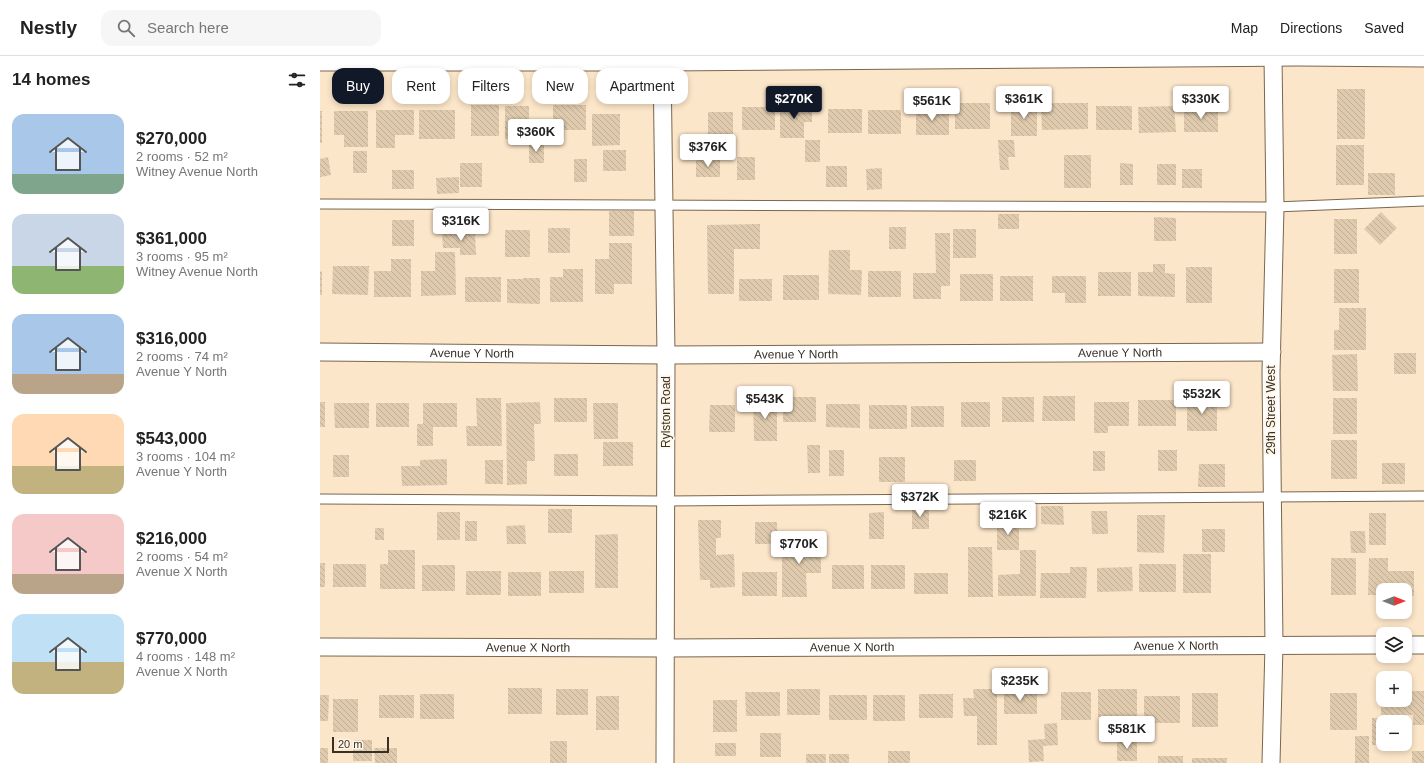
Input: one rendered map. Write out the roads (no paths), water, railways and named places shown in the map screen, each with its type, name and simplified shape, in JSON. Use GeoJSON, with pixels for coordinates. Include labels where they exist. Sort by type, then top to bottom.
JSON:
{"type":"FeatureCollection","features":[{"type":"Feature","properties":{"kind":"street"},"geometry":{"type":"LineString","coordinates":[[320,62],[662,62],[1273,56],[1424,58]]}},
{"type":"Feature","properties":{"kind":"street","name":"29th Street West"},"geometry":{"type":"LineString","coordinates":[[1271,763],[1274,645],[1272,497],[1272,352],[1275,207],[1273,56]]}},
{"type":"Feature","properties":{"kind":"street","name":"Rylston Road"},"geometry":{"type":"LineString","coordinates":[[662,62],[666,355],[665,763]]}},
{"type":"Feature","properties":{"kind":"street","name":"Avenue Y North"},"geometry":{"type":"LineString","coordinates":[[320,352],[666,355],[1272,352]]}},
{"type":"Feature","properties":{"kind":"street","name":"Avenue X North"},"geometry":{"type":"LineString","coordinates":[[320,647],[666,648],[1376,644]]}},
{"type":"Feature","properties":{"kind":"street"},"geometry":{"type":"LineString","coordinates":[[1412,644],[1424,644]]}},
{"type":"Feature","properties":{"kind":"lane"},"geometry":{"type":"LineString","coordinates":[[320,204],[1275,207],[1424,201]]}},
{"type":"Feature","properties":{"kind":"lane"},"geometry":{"type":"LineString","coordinates":[[320,500],[666,500],[1424,496]]}}]}
